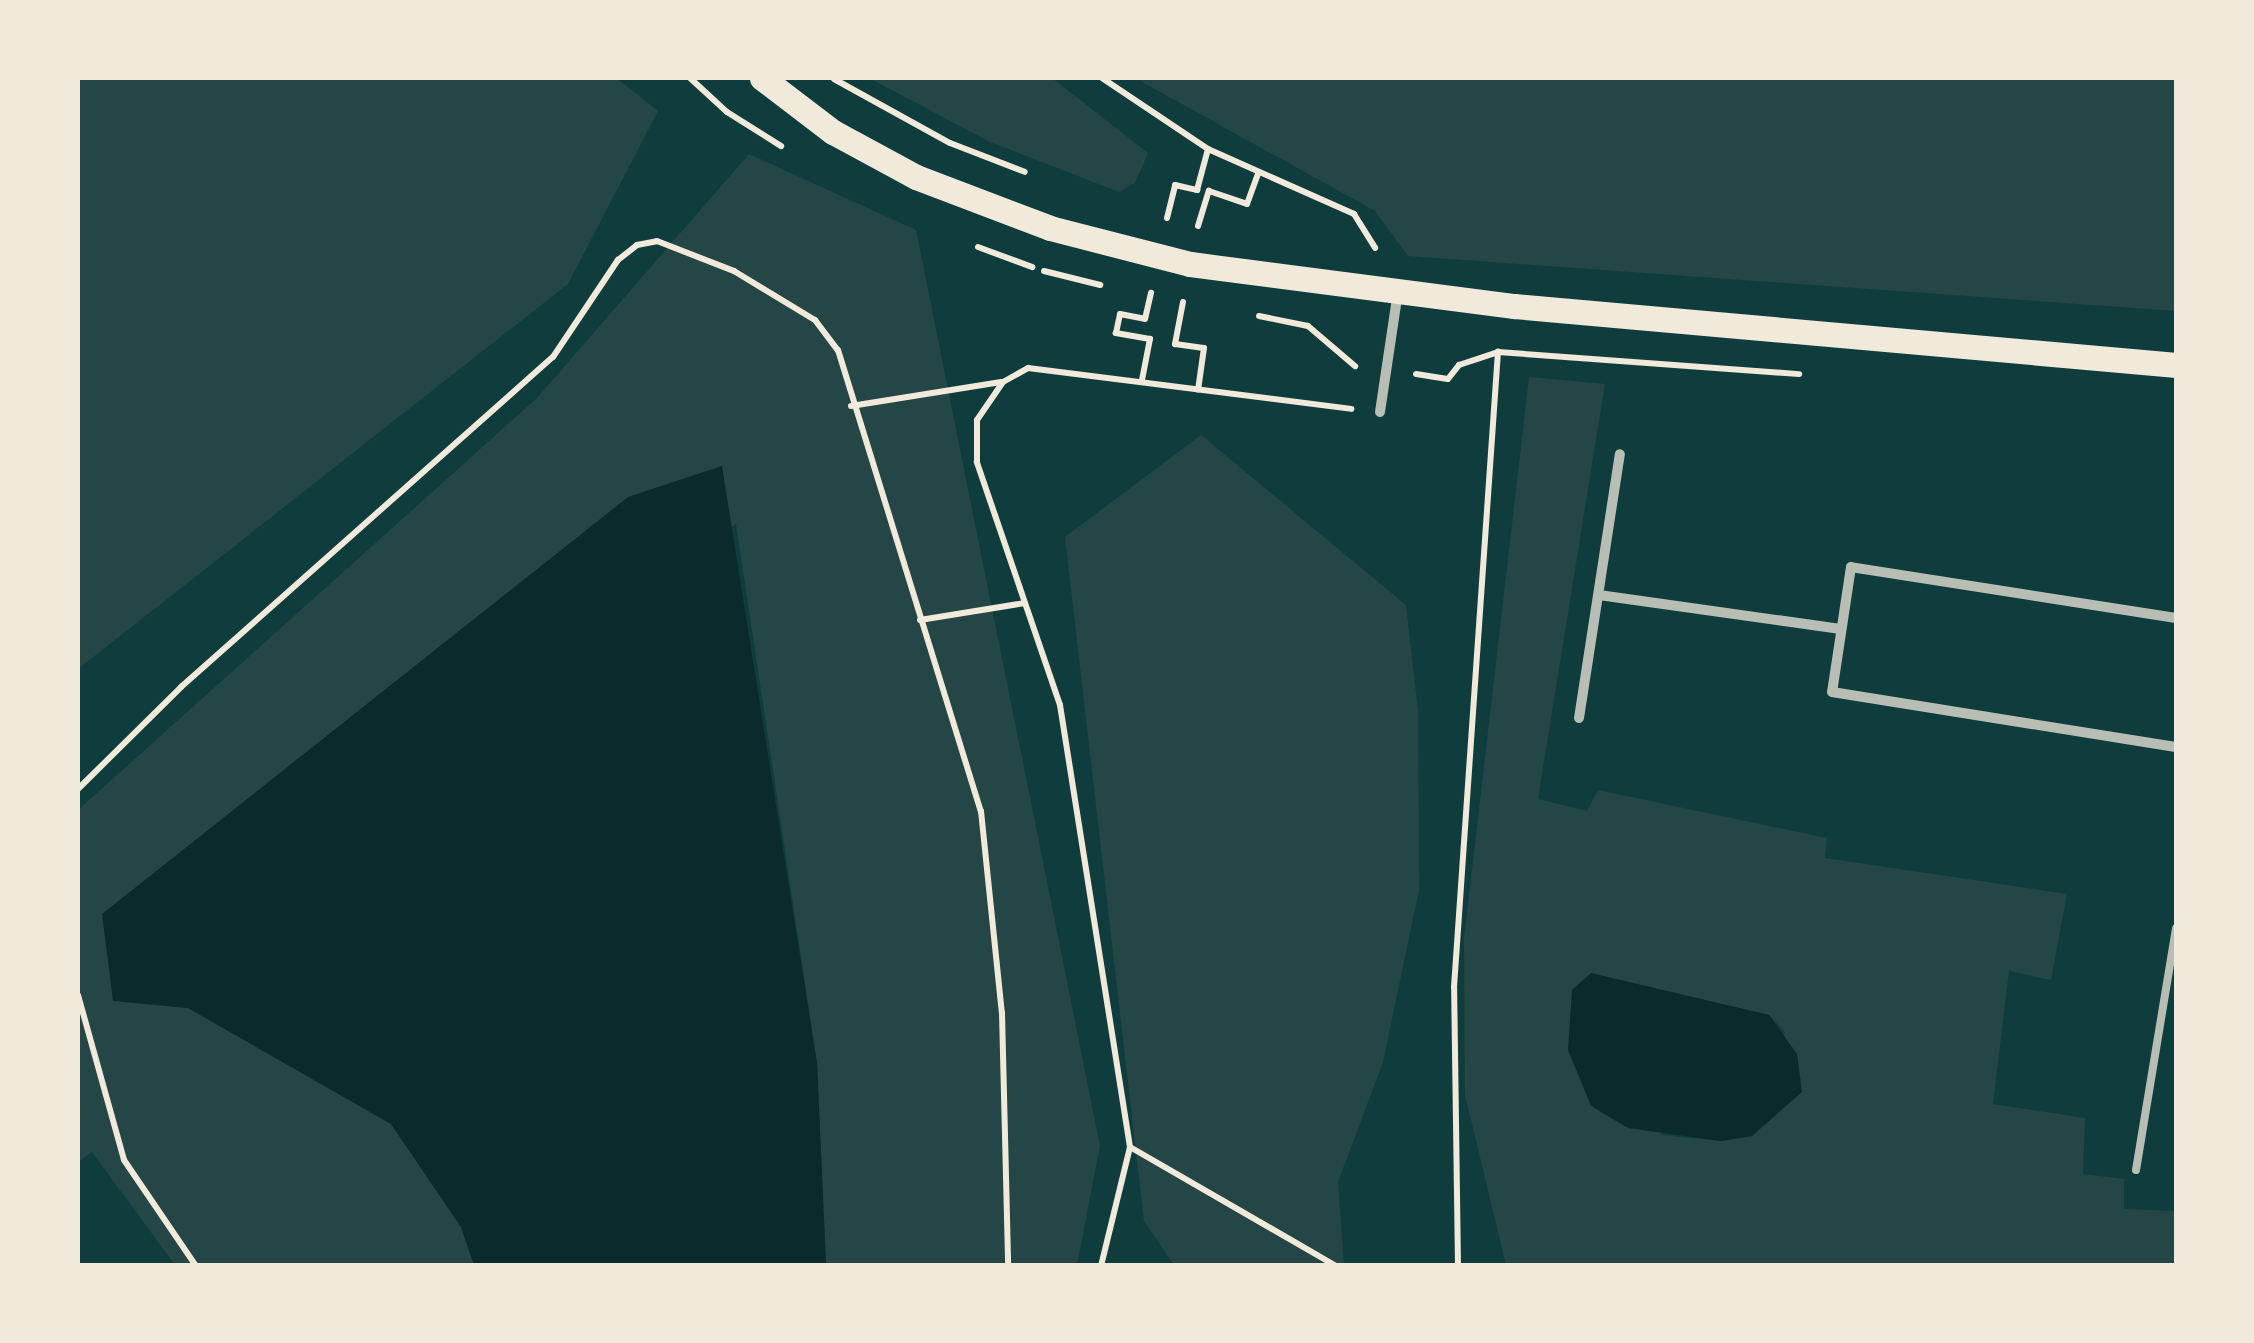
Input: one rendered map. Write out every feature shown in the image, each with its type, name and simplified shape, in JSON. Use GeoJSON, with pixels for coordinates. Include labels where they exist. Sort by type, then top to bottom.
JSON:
{"type":"FeatureCollection","features":[{"type":"Feature","properties":{"kind":"main road"},"geometry":{"type":"LineString","coordinates":[[762,78],[834,132],[916,177],[1050,228],[1190,264],[1398,292],[2176,366]]}},
{"type":"Feature","properties":{"kind":"street"},"geometry":{"type":"LineString","coordinates":[[1380,412],[1398,292]]}},
{"type":"Feature","properties":{"kind":"street"},"geometry":{"type":"LineString","coordinates":[[1580,718],[1620,454]]}},
{"type":"Feature","properties":{"kind":"street"},"geometry":{"type":"LineString","coordinates":[[2176,618],[1851,567],[1832,692],[2176,747]]}},
{"type":"Feature","properties":{"kind":"street"},"geometry":{"type":"LineString","coordinates":[[1599,594],[1841,629]]}},
{"type":"Feature","properties":{"kind":"lane"},"geometry":{"type":"LineString","coordinates":[[2136,1170],[2176,928]]}},
{"type":"Feature","properties":{"kind":"path"},"geometry":{"type":"LineString","coordinates":[[831,78],[950,143],[1040,178]]}},
{"type":"Feature","properties":{"kind":"path"},"geometry":{"type":"LineString","coordinates":[[1102,78],[1208,149],[1354,214],[1376,248],[1372,289]]}},
{"type":"Feature","properties":{"kind":"path"},"geometry":{"type":"LineString","coordinates":[[1166,224],[1175,185],[1197,190],[1208,149]]}},
{"type":"Feature","properties":{"kind":"path"},"geometry":{"type":"LineString","coordinates":[[1197,229],[1210,190],[1247,204],[1258,174]]}},
{"type":"Feature","properties":{"kind":"path"},"geometry":{"type":"LineString","coordinates":[[1154,216],[1166,224],[1212,232]]}},
{"type":"Feature","properties":{"kind":"path"},"geometry":{"type":"LineString","coordinates":[[78,789],[181,687],[553,357],[618,260],[637,244],[657,241],[734,271],[814,320],[838,350],[851,406],[981,811],[1002,1013],[1008,1266]]}},
{"type":"Feature","properties":{"kind":"path"},"geometry":{"type":"LineString","coordinates":[[1142,380],[1150,339],[1116,333],[1120,314],[1145,319],[1151,294]]}},
{"type":"Feature","properties":{"kind":"path"},"geometry":{"type":"LineString","coordinates":[[1183,300],[1175,344],[1204,348],[1198,390]]}},
{"type":"Feature","properties":{"kind":"path"},"geometry":{"type":"LineString","coordinates":[[1458,1266],[1454,987],[1498,352]]}},
{"type":"Feature","properties":{"kind":"path"},"geometry":{"type":"LineString","coordinates":[[1435,376],[1448,378],[1459,365],[1498,352],[1808,375]]}},
{"type":"Feature","properties":{"kind":"path"},"geometry":{"type":"LineString","coordinates":[[851,406],[1002,382],[1028,368],[1380,412]]}},
{"type":"Feature","properties":{"kind":"path"},"geometry":{"type":"LineString","coordinates":[[1002,382],[977,420],[977,462],[1060,705],[1130,1147],[1101,1266]]}},
{"type":"Feature","properties":{"kind":"path"},"geometry":{"type":"LineString","coordinates":[[920,620],[1026,603]]}},
{"type":"Feature","properties":{"kind":"path"},"geometry":{"type":"LineString","coordinates":[[78,996],[124,1160],[196,1266]]}},
{"type":"Feature","properties":{"kind":"path"},"geometry":{"type":"LineString","coordinates":[[1130,1147],[1336,1266]]}},
{"type":"Feature","properties":{"kind":"path"},"geometry":{"type":"LineString","coordinates":[[1826,1266],[1851,1266]]}},
{"type":"Feature","properties":{"kind":"shaded area"},"geometry":{"type":"Polygon","coordinates":[[[78,78],[616,78],[658,111],[568,284],[78,669],[78,78]]]}},
{"type":"Feature","properties":{"kind":"shaded area"},"geometry":{"type":"Polygon","coordinates":[[[869,78],[1052,78],[1148,153],[1135,183],[1119,192],[990,142],[869,78]]]}},
{"type":"Feature","properties":{"kind":"shaded area"},"geometry":{"type":"Polygon","coordinates":[[[1135,78],[2176,78],[2176,311],[1408,256],[1375,211],[1135,78]]]}},
{"type":"Feature","properties":{"kind":"shaded area"},"geometry":{"type":"Polygon","coordinates":[[[749,154],[916,230],[1100,1146],[1077,1265],[826,1265],[817,1063],[736,524],[114,1000],[188,1008],[391,1124],[461,1227],[474,1265],[175,1265],[92,1152],[78,1162],[78,810],[537,398],[749,154]]]}},
{"type":"Feature","properties":{"kind":"shaded area"},"geometry":{"type":"Polygon","coordinates":[[[1529,377],[1605,384],[1538,799],[1587,811],[1598,790],[1827,838],[1825,858],[2067,894],[2051,980],[2009,971],[1993,1104],[2085,1118],[2083,1174],[2124,1179],[2124,1209],[2176,1211],[2176,1265],[1506,1265],[1465,1095],[1464,939],[1529,377]],[[1722,1004],[1660,1135],[1721,1141],[1752,1136],[1785,1032],[1769,1015],[1722,1004]]]}},
{"type":"Feature","properties":{"kind":"shaded area"},"geometry":{"type":"Polygon","coordinates":[[[1201,435],[1406,605],[1418,710],[1419,890],[1383,1062],[1338,1182],[1344,1265],[1174,1265],[1144,1221],[1065,537],[1201,435]]]}},
{"type":"Feature","properties":{"kind":"shaded area"},"geometry":{"type":"Polygon","coordinates":[[[722,466],[817,1063],[826,1265],[474,1265],[461,1227],[391,1124],[188,1008],[113,1001],[102,914],[628,497],[722,466]]]}},
{"type":"Feature","properties":{"kind":"shaded area"},"geometry":{"type":"Polygon","coordinates":[[[1591,973],[1769,1015],[1797,1054],[1802,1092],[1752,1136],[1721,1141],[1628,1128],[1591,1106],[1568,1050],[1572,990],[1591,973]]]}}]}
